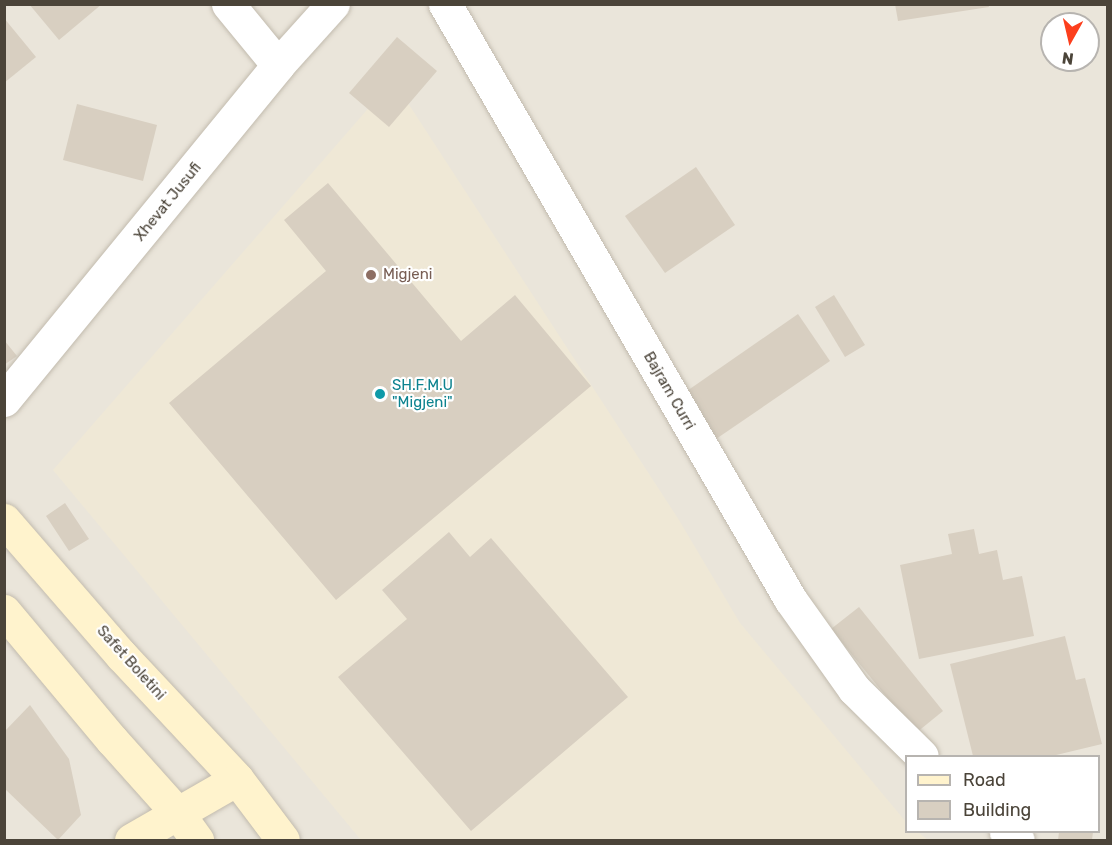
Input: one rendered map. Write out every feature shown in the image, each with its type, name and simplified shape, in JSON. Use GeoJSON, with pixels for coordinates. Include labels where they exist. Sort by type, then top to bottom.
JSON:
{"type":"FeatureCollection","features":[{"type":"Feature","properties":{"kind":"street"},"geometry":{"type":"LineString","coordinates":[[228,4],[278,65]]}},
{"type":"Feature","properties":{"kind":"street","name":"Xhevat Jusufi"},"geometry":{"type":"LineString","coordinates":[[4,400],[278,65],[333,4]]}},
{"type":"Feature","properties":{"kind":"street","name":"Bajram Curri"},"geometry":{"type":"LineString","coordinates":[[445,4],[790,599],[854,689],[921,755]]}},
{"type":"Feature","properties":{"kind":"street","name":"Safet Boletini"},"geometry":{"type":"LineString","coordinates":[[4,520],[121,655],[237,779],[276,838]]}},
{"type":"Feature","properties":{"kind":"street"},"geometry":{"type":"LineString","coordinates":[[4,611],[188,828]]}},
{"type":"Feature","properties":{"kind":"street"},"geometry":{"type":"LineString","coordinates":[[131,840],[188,828],[237,779]]}},
{"type":"Feature","properties":{"kind":"shaded area"},"geometry":{"type":"Polygon","coordinates":[[[5,5],[1107,5],[1107,840],[5,840],[5,5]]]}},
{"type":"Feature","properties":{"kind":"shaded area","name":"Migjeni"},"geometry":{"type":"Polygon","coordinates":[[[393,80],[679,520],[740,623],[905,821],[905,833],[919,833],[928,840],[361,840],[53,470],[393,80]]]}},
{"type":"Feature","properties":{"kind":"building"},"geometry":{"type":"Polygon","coordinates":[[[29,4],[102,4],[59,40],[29,4]]]}},
{"type":"Feature","properties":{"kind":"building"},"geometry":{"type":"Polygon","coordinates":[[[895,4],[988,4],[989,7],[898,21],[895,4]]]}},
{"type":"Feature","properties":{"kind":"building"},"geometry":{"type":"Polygon","coordinates":[[[4,18],[36,57],[4,83],[4,18]]]}},
{"type":"Feature","properties":{"kind":"building"},"geometry":{"type":"Polygon","coordinates":[[[397,37],[437,71],[389,127],[349,93],[397,37]]]}},
{"type":"Feature","properties":{"kind":"building"},"geometry":{"type":"Polygon","coordinates":[[[77,104],[157,125],[143,181],[63,160],[77,104]]]}},
{"type":"Feature","properties":{"kind":"building"},"geometry":{"type":"Polygon","coordinates":[[[696,167],[735,225],[665,273],[625,216],[696,167]]]}},
{"type":"Feature","properties":{"kind":"building","name":"SH.F.M.U \"Migjeni\""},"geometry":{"type":"Polygon","coordinates":[[[328,183],[461,341],[515,295],[591,386],[336,600],[169,403],[326,271],[284,220],[328,183]]]}},
{"type":"Feature","properties":{"kind":"building"},"geometry":{"type":"Polygon","coordinates":[[[834,295],[865,345],[845,357],[815,307],[834,295]]]}},
{"type":"Feature","properties":{"kind":"building"},"geometry":{"type":"Polygon","coordinates":[[[798,314],[830,361],[716,439],[684,393],[798,314]]]}},
{"type":"Feature","properties":{"kind":"building"},"geometry":{"type":"Polygon","coordinates":[[[4,340],[17,356],[4,365],[4,340]]]}},
{"type":"Feature","properties":{"kind":"building"},"geometry":{"type":"Polygon","coordinates":[[[65,503],[89,539],[69,551],[46,516],[65,503]]]}},
{"type":"Feature","properties":{"kind":"building"},"geometry":{"type":"Polygon","coordinates":[[[974,529],[979,554],[997,550],[1003,580],[1022,576],[1034,636],[919,659],[900,565],[952,554],[948,534],[974,529]]]}},
{"type":"Feature","properties":{"kind":"building"},"geometry":{"type":"Polygon","coordinates":[[[449,532],[470,557],[491,538],[628,697],[471,831],[338,677],[407,619],[382,590],[449,532]]]}},
{"type":"Feature","properties":{"kind":"building"},"geometry":{"type":"Polygon","coordinates":[[[859,607],[943,711],[916,733],[831,629],[859,607]]]}},
{"type":"Feature","properties":{"kind":"building"},"geometry":{"type":"Polygon","coordinates":[[[1065,636],[1076,680],[1085,678],[1102,744],[1056,755],[973,755],[950,664],[1065,636]]]}},
{"type":"Feature","properties":{"kind":"building"},"geometry":{"type":"Polygon","coordinates":[[[30,705],[69,759],[81,815],[58,840],[4,788],[4,732],[30,705]]]}},
{"type":"Feature","properties":{"kind":"building"},"geometry":{"type":"Polygon","coordinates":[[[1059,833],[1093,833],[1092,840],[1058,840],[1059,833]]]}},
{"type":"Feature","properties":{"kind":"place","name":"Migjeni"},"geometry":{"type":"Point","coordinates":[371,275]}},
{"type":"Feature","properties":{"kind":"place","name":"SH.F.M.U \"Migjeni\""},"geometry":{"type":"Point","coordinates":[380,394]}}]}
